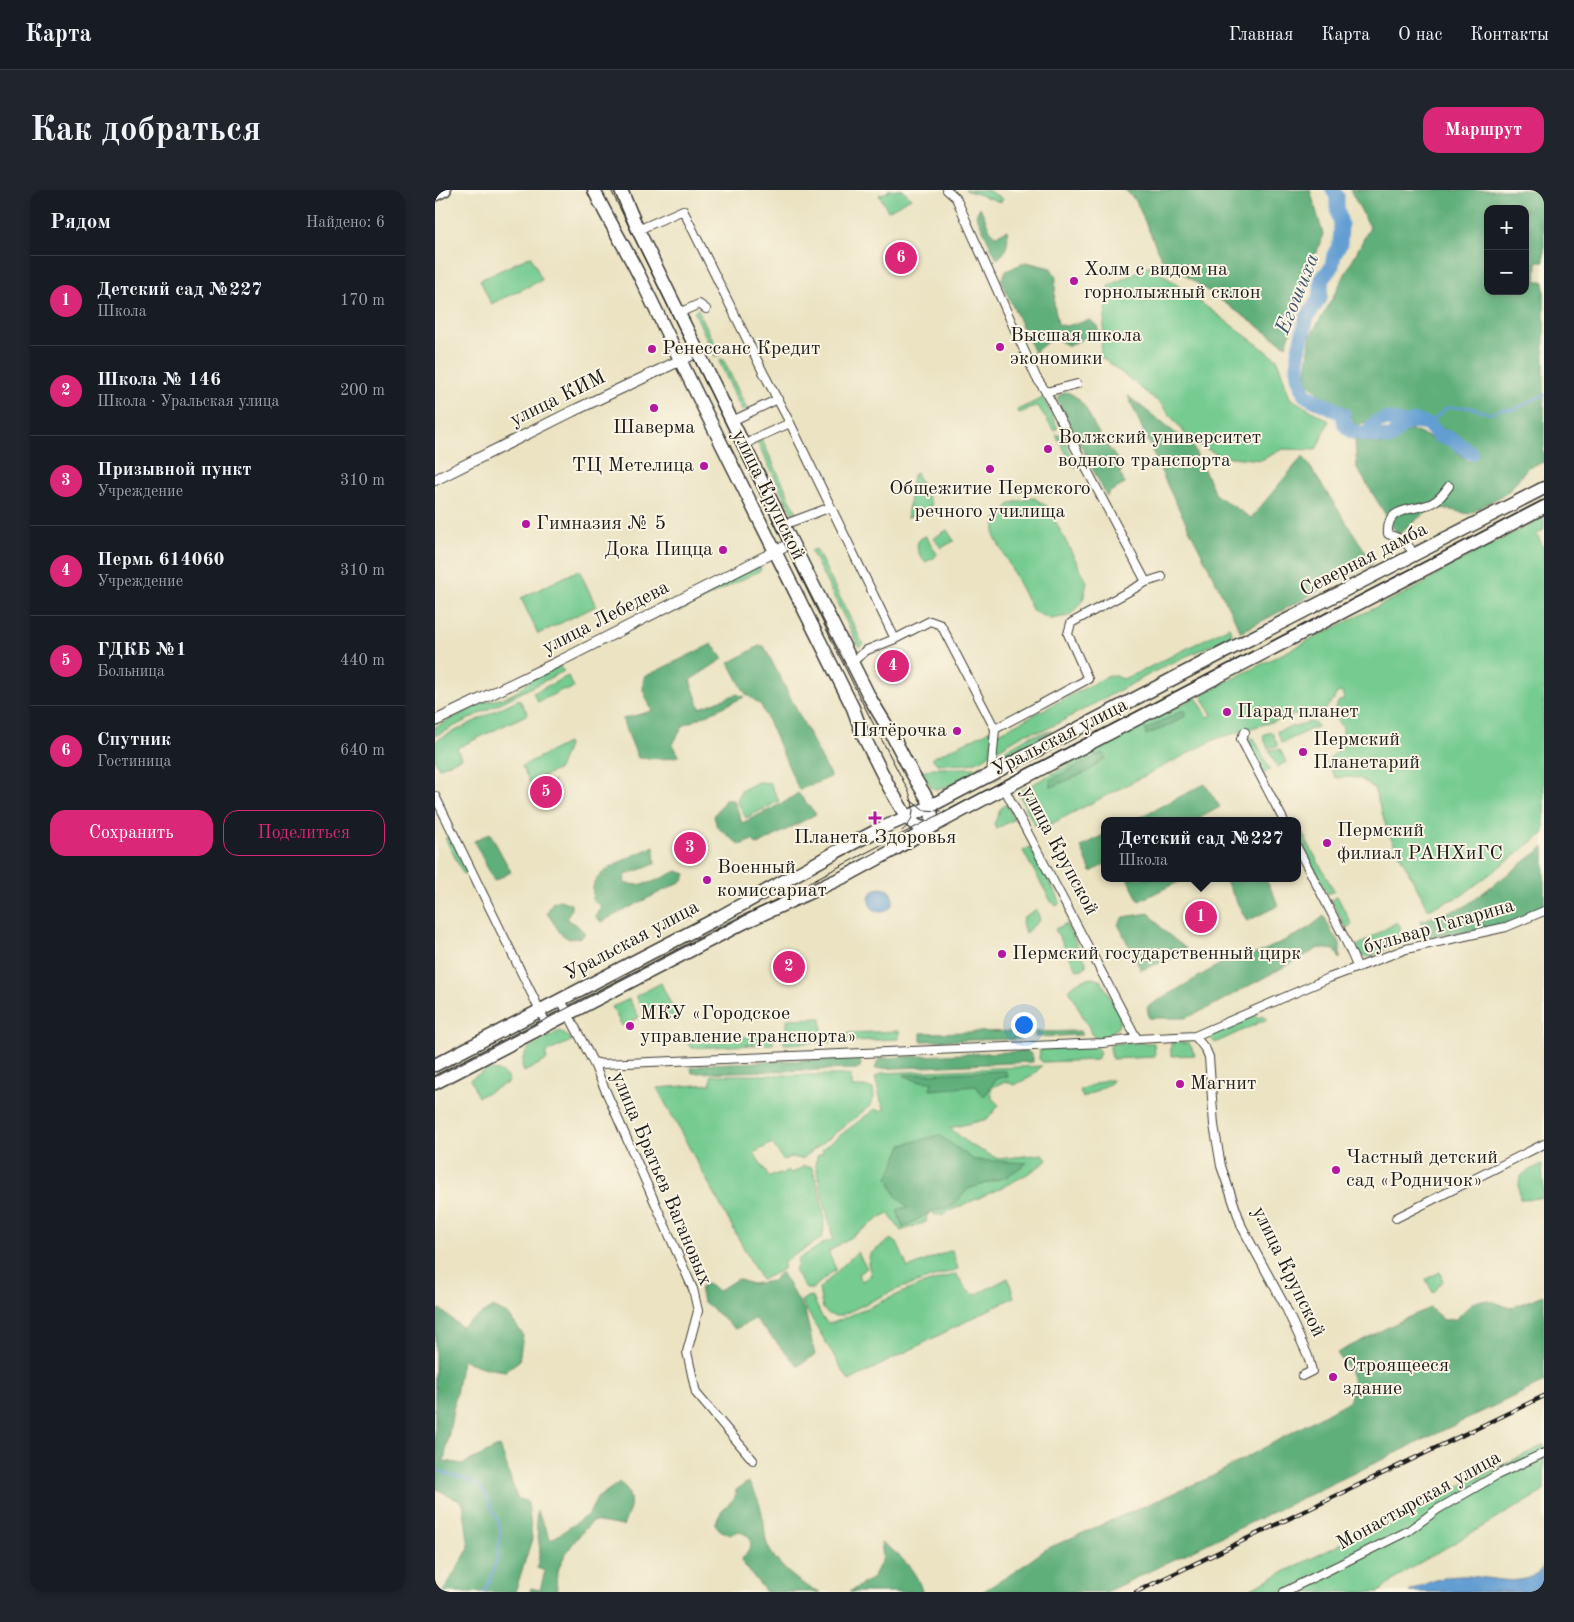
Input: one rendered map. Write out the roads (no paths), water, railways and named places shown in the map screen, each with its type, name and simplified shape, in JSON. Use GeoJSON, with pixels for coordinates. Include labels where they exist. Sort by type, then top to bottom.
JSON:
{"type":"FeatureCollection","features":[{"type":"Feature","properties":{"kind":"main road"},"geometry":{"type":"LineString","coordinates":[[435,195],[445,190]]}},
{"type":"Feature","properties":{"kind":"main road","name":"улица Крупской"},"geometry":{"type":"LineString","coordinates":[[594,190],[605,215],[624,245],[853,708],[889,787],[907,818]]}},
{"type":"Feature","properties":{"kind":"main road","name":"улица Крупской"},"geometry":{"type":"LineString","coordinates":[[621,190],[638,230],[871,700],[931,805]]}},
{"type":"Feature","properties":{"kind":"main road","name":"Северная дамба"},"geometry":{"type":"LineString","coordinates":[[1201,664],[1544,488]]}},
{"type":"Feature","properties":{"kind":"main road","name":"Северная дамба"},"geometry":{"type":"LineString","coordinates":[[1210,681],[1544,507]]}},
{"type":"Feature","properties":{"kind":"main road","name":"Уральская улица"},"geometry":{"type":"LineString","coordinates":[[435,1065],[764,893],[837,851],[991,775],[1201,664]]}},
{"type":"Feature","properties":{"kind":"main road","name":"Уральская улица"},"geometry":{"type":"LineString","coordinates":[[435,1083],[745,922],[892,852],[928,828],[1210,681]]}},
{"type":"Feature","properties":{"kind":"main road"},"geometry":{"type":"LineString","coordinates":[[907,818],[917,826],[928,828],[932,820],[931,805]]}},
{"type":"Feature","properties":{"kind":"street"},"geometry":{"type":"LineString","coordinates":[[947,190],[955,198],[1036,377],[1046,392],[1146,582]]}},
{"type":"Feature","properties":{"kind":"street"},"geometry":{"type":"LineString","coordinates":[[638,230],[683,210],[790,423],[895,639]]}},
{"type":"Feature","properties":{"kind":"street"},"geometry":{"type":"LineString","coordinates":[[679,312],[699,304],[706,309]]}},
{"type":"Feature","properties":{"kind":"street","name":"улица КИМ"},"geometry":{"type":"LineString","coordinates":[[435,480],[573,411],[698,352]]}},
{"type":"Feature","properties":{"kind":"street"},"geometry":{"type":"LineString","coordinates":[[1046,392],[1077,384]]}},
{"type":"Feature","properties":{"kind":"street"},"geometry":{"type":"LineString","coordinates":[[732,421],[778,399]]}},
{"type":"Feature","properties":{"kind":"street"},"geometry":{"type":"LineString","coordinates":[[744,446],[754,439],[790,423]]}},
{"type":"Feature","properties":{"kind":"street"},"geometry":{"type":"LineString","coordinates":[[1410,548],[1403,540],[1388,534],[1387,524],[1392,516],[1403,510],[1431,503],[1442,497],[1449,486]]}},
{"type":"Feature","properties":{"kind":"street"},"geometry":{"type":"LineString","coordinates":[[783,525],[831,507]]}},
{"type":"Feature","properties":{"kind":"street","name":"улица Лебедева"},"geometry":{"type":"LineString","coordinates":[[435,721],[562,660],[792,543]]}},
{"type":"Feature","properties":{"kind":"street"},"geometry":{"type":"LineString","coordinates":[[995,730],[1088,679],[1068,634],[1071,623],[1146,582],[1162,577]]}},
{"type":"Feature","properties":{"kind":"street"},"geometry":{"type":"LineString","coordinates":[[852,662],[867,650],[895,639],[929,621],[941,625],[995,730],[991,775]]}},
{"type":"Feature","properties":{"kind":"street"},"geometry":{"type":"LineString","coordinates":[[1245,732],[1241,739],[1282,817]]}},
{"type":"Feature","properties":{"kind":"street","name":"улица Крупской"},"geometry":{"type":"LineString","coordinates":[[1004,788],[1137,1038]]}},
{"type":"Feature","properties":{"kind":"street"},"geometry":{"type":"LineString","coordinates":[[435,796],[547,1025]]}},
{"type":"Feature","properties":{"kind":"street","name":"бульвар Гагарина"},"geometry":{"type":"LineString","coordinates":[[1301,855],[1358,968],[1406,950],[1506,927],[1544,912]]}},
{"type":"Feature","properties":{"kind":"street"},"geometry":{"type":"LineString","coordinates":[[593,1062],[602,1064],[1103,1043],[1137,1038],[1195,1036],[1358,968]]}},
{"type":"Feature","properties":{"kind":"street","name":"Уральская улица"},"geometry":{"type":"LineString","coordinates":[[561,1000],[568,1014]]}},
{"type":"Feature","properties":{"kind":"street","name":"улица Братьев Вагановых"},"geometry":{"type":"LineString","coordinates":[[568,1014],[593,1062],[693,1289],[698,1311],[687,1352],[696,1393],[753,1460]]}},
{"type":"Feature","properties":{"kind":"street","name":"улица Крупской"},"geometry":{"type":"LineString","coordinates":[[1195,1036],[1207,1050],[1209,1057],[1214,1125],[1221,1166],[1242,1227],[1285,1306],[1308,1356],[1312,1371],[1302,1376]]}},
{"type":"Feature","properties":{"kind":"street"},"geometry":{"type":"LineString","coordinates":[[1396,1218],[1544,1144]]}},
{"type":"Feature","properties":{"kind":"street","name":"Монастырская улица"},"geometry":{"type":"LineString","coordinates":[[1284,1592],[1408,1531],[1438,1510],[1497,1475],[1544,1452]]}},
{"type":"Feature","properties":{"kind":"water"},"geometry":{"type":"Polygon","coordinates":[[[881,888],[889,892],[893,900],[889,908],[881,912],[873,908],[869,900],[873,892],[881,888]]]}},
{"type":"Feature","properties":{"kind":"water"},"geometry":{"type":"Polygon","coordinates":[[[1544,1566],[1544,1592],[1409,1592],[1434,1581],[1454,1576],[1517,1580],[1536,1574],[1544,1566]]]}},
{"type":"Feature","properties":{"kind":"waterway","name":"Егошиха"},"geometry":{"type":"LineString","coordinates":[[1333,190],[1337,196],[1337,207],[1341,225],[1340,244],[1334,255],[1332,266],[1322,279],[1320,298],[1307,317],[1298,353],[1298,376],[1305,395],[1343,414],[1345,425],[1353,432],[1390,438],[1404,424],[1416,421],[1428,425],[1440,436],[1452,439],[1471,453]]}},
{"type":"Feature","properties":{"kind":"waterway"},"geometry":{"type":"LineString","coordinates":[[1428,425],[1446,408],[1468,407],[1491,414],[1501,409],[1513,410],[1544,395]]}},
{"type":"Feature","properties":{"kind":"waterway"},"geometry":{"type":"LineString","coordinates":[[1367,433],[1375,423],[1387,419],[1404,424]]}},
{"type":"Feature","properties":{"kind":"waterway"},"geometry":{"type":"LineString","coordinates":[[435,1468],[479,1486],[486,1495],[499,1525],[499,1550],[494,1569],[484,1592]]}},
{"type":"Feature","properties":{"kind":"tram line"},"geometry":{"type":"LineString","coordinates":[[611,190],[861,700],[908,790],[913,812],[910,822],[902,831]]}},
{"type":"Feature","properties":{"kind":"tram line"},"geometry":{"type":"LineString","coordinates":[[435,1077],[1544,500]]}},
{"type":"Feature","properties":{"kind":"tram line"},"geometry":{"type":"LineString","coordinates":[[910,800],[923,810],[941,811]]}},
{"type":"Feature","properties":{"kind":"railway"},"geometry":{"type":"LineString","coordinates":[[1136,1592],[1544,1396]]}},
{"type":"Feature","properties":{"kind":"place","name":"Спутник"},"geometry":{"type":"Point","coordinates":[901,258]}},
{"type":"Feature","properties":{"kind":"place","name":"Холм с видом на горнолыжный склон"},"geometry":{"type":"Point","coordinates":[1074,281]}},
{"type":"Feature","properties":{"kind":"place","name":"Высшая школа экономики"},"geometry":{"type":"Point","coordinates":[1000,347]}},
{"type":"Feature","properties":{"kind":"place","name":"Ренессанс Кредит"},"geometry":{"type":"Point","coordinates":[652,349]}},
{"type":"Feature","properties":{"kind":"place","name":"Шаверма"},"geometry":{"type":"Point","coordinates":[654,408]}},
{"type":"Feature","properties":{"kind":"place","name":"Волжский университет водного транспорта"},"geometry":{"type":"Point","coordinates":[1048,449]}},
{"type":"Feature","properties":{"kind":"place","name":"ТЦ Метелица"},"geometry":{"type":"Point","coordinates":[704,466]}},
{"type":"Feature","properties":{"kind":"place","name":"Общежитие Пермского речного училища"},"geometry":{"type":"Point","coordinates":[990,469]}},
{"type":"Feature","properties":{"kind":"place","name":"Гимназия № 5"},"geometry":{"type":"Point","coordinates":[526,524]}},
{"type":"Feature","properties":{"kind":"place","name":"Дока Пицца"},"geometry":{"type":"Point","coordinates":[723,550]}},
{"type":"Feature","properties":{"kind":"place","name":"Пермь 614060"},"geometry":{"type":"Point","coordinates":[893,666]}},
{"type":"Feature","properties":{"kind":"place","name":"Парад планет"},"geometry":{"type":"Point","coordinates":[1227,712]}},
{"type":"Feature","properties":{"kind":"place","name":"Пятёрочка"},"geometry":{"type":"Point","coordinates":[957,731]}},
{"type":"Feature","properties":{"kind":"place","name":"Пермский Планетарий"},"geometry":{"type":"Point","coordinates":[1303,752]}},
{"type":"Feature","properties":{"kind":"place","name":"ГДКБ №1"},"geometry":{"type":"Point","coordinates":[546,792]}},
{"type":"Feature","properties":{"kind":"place","name":"Планета Здоровья"},"geometry":{"type":"Point","coordinates":[875,818]}},
{"type":"Feature","properties":{"kind":"place","name":"Пермский филиал РАНХиГС"},"geometry":{"type":"Point","coordinates":[1327,843]}},
{"type":"Feature","properties":{"kind":"place","name":"Призывной пункт"},"geometry":{"type":"Point","coordinates":[690,848]}},
{"type":"Feature","properties":{"kind":"place","name":"Военный комиссариат"},"geometry":{"type":"Point","coordinates":[707,880]}},
{"type":"Feature","properties":{"kind":"place","name":"Детский сад №227"},"geometry":{"type":"Point","coordinates":[1201,917]}},
{"type":"Feature","properties":{"kind":"place","name":"Пермский государственный цирк"},"geometry":{"type":"Point","coordinates":[1002,954]}},
{"type":"Feature","properties":{"kind":"place","name":"Школа № 146"},"geometry":{"type":"Point","coordinates":[789,967]}},
{"type":"Feature","properties":{"kind":"place","name":"МКУ «Городское управление транспорта»"},"geometry":{"type":"Point","coordinates":[630,1026]}},
{"type":"Feature","properties":{"kind":"place","name":"Магнит"},"geometry":{"type":"Point","coordinates":[1180,1084]}},
{"type":"Feature","properties":{"kind":"place","name":"Частный детский сад «Родничок»"},"geometry":{"type":"Point","coordinates":[1336,1170]}},
{"type":"Feature","properties":{"kind":"place","name":"Строящееся здание"},"geometry":{"type":"Point","coordinates":[1333,1377]}}]}
